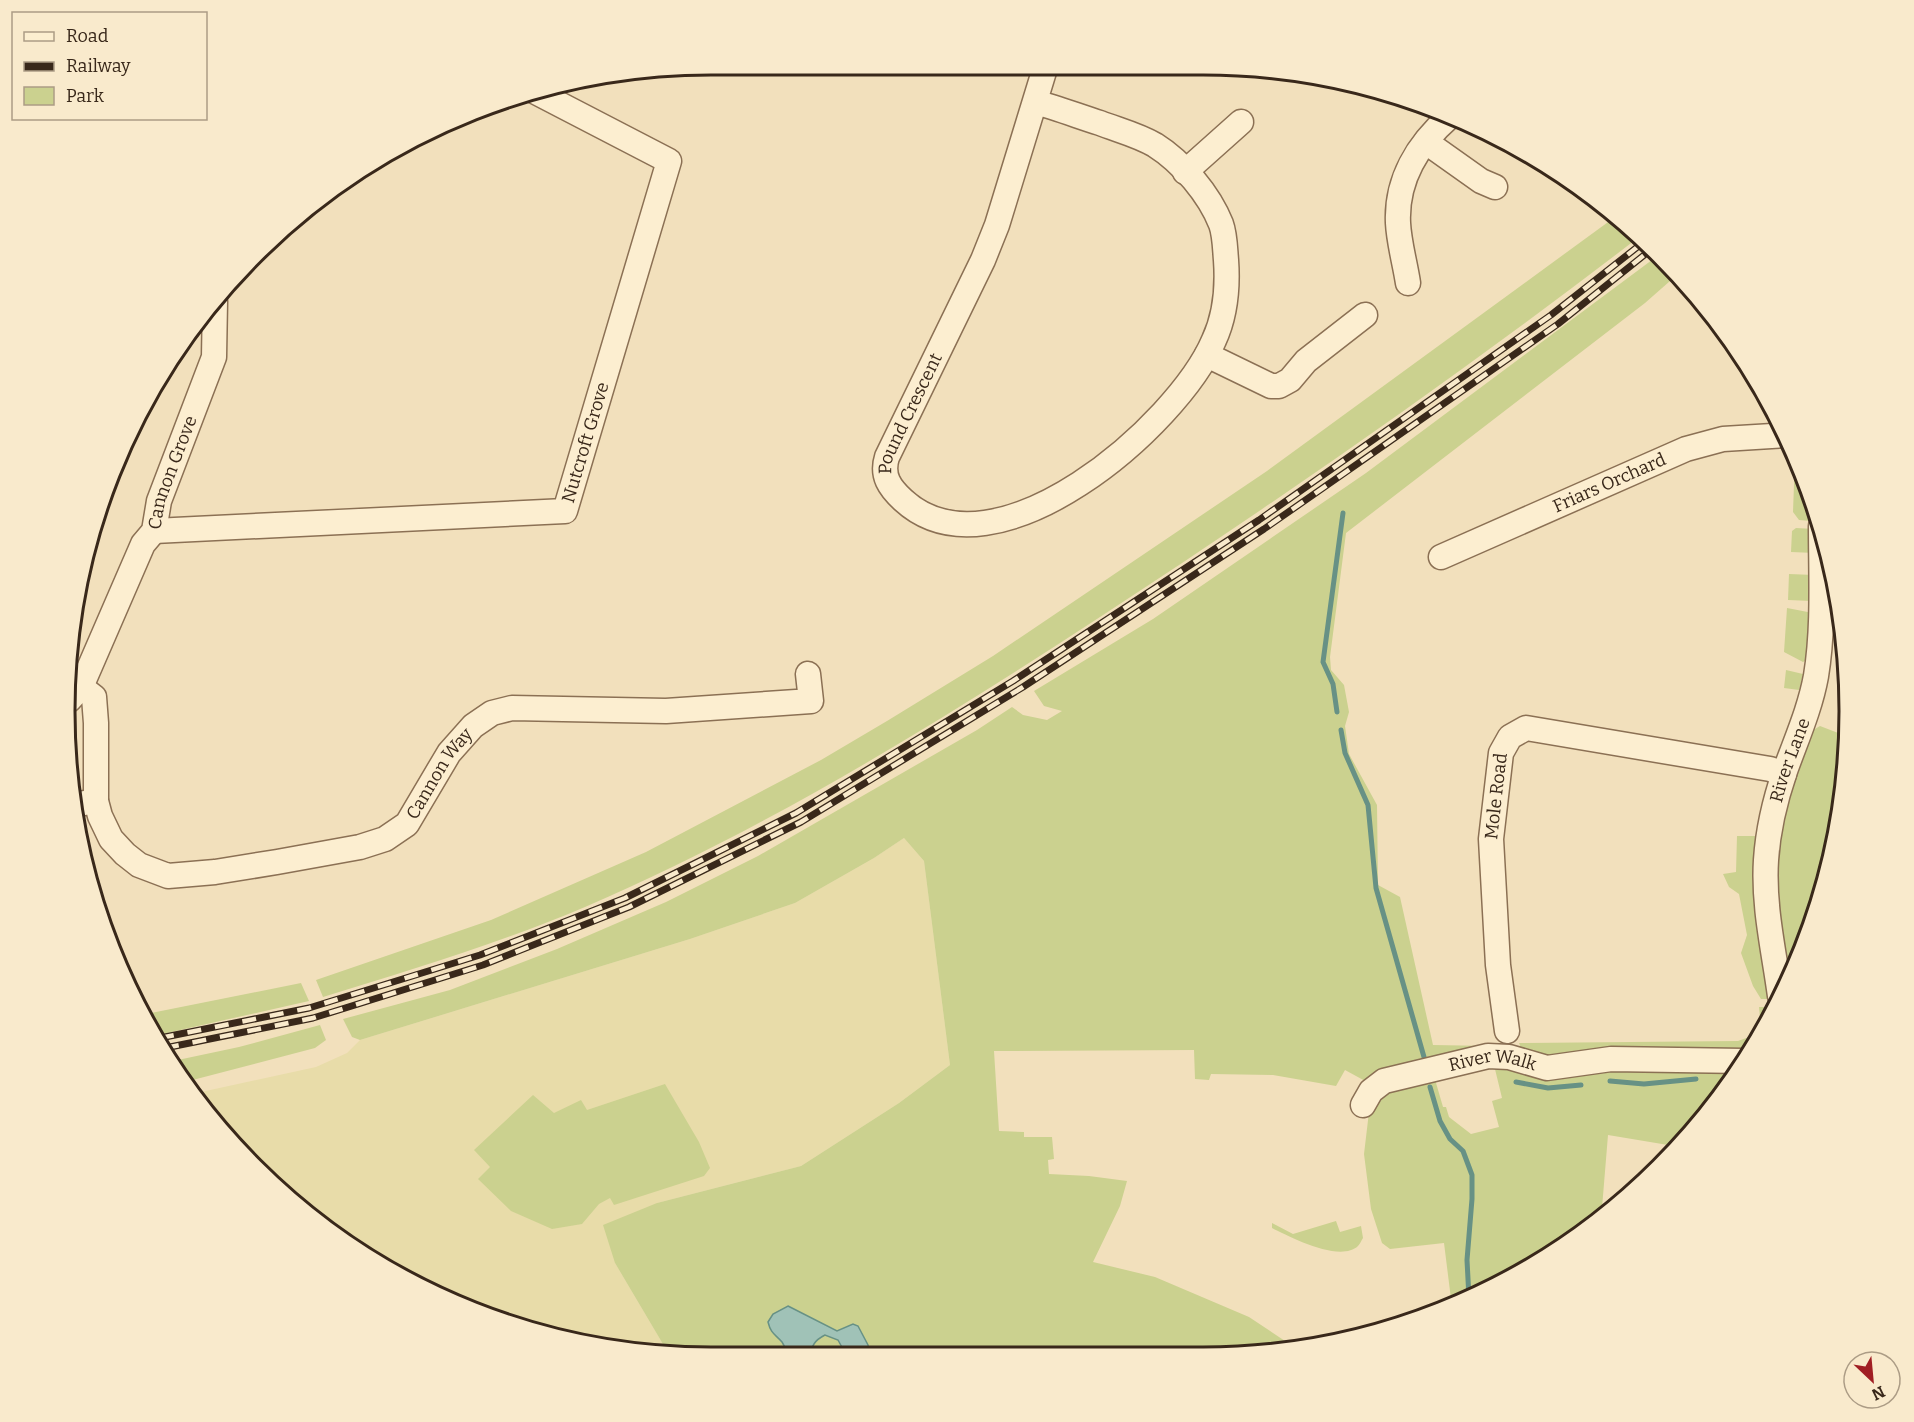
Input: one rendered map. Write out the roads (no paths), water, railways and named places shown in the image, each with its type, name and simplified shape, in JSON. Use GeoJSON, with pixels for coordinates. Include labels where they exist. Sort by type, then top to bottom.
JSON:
{"type":"FeatureCollection","features":[{"type":"Feature","properties":{"kind":"street","name":"Pound Crescent"},"geometry":{"type":"LineString","coordinates":[[1035,102],[1136,135],[1155,145],[1185,172],[1211,206],[1221,225],[1228,283],[1226,302],[1218,330],[1207,355],[1163,414],[1124,452],[1071,489],[1022,514],[974,524],[932,518],[917,511],[895,492],[886,479],[884,468],[887,457],[983,260],[997,225],[1043,75]]}},
{"type":"Feature","properties":{"kind":"street","name":"Nutcroft Grove"},"geometry":{"type":"LineString","coordinates":[[154,531],[565,511],[669,161],[546,97]]}},
{"type":"Feature","properties":{"kind":"street"},"geometry":{"type":"LineString","coordinates":[[1185,172],[1241,122]]}},
{"type":"Feature","properties":{"kind":"street"},"geometry":{"type":"LineString","coordinates":[[1408,283],[1398,221],[1402,182],[1411,162],[1426,141],[1444,122]]}},
{"type":"Feature","properties":{"kind":"street"},"geometry":{"type":"LineString","coordinates":[[1426,141],[1481,181],[1495,187]]}},
{"type":"Feature","properties":{"kind":"street","name":"Cannon Grove"},"geometry":{"type":"LineString","coordinates":[[75,693],[143,544],[154,531],[159,501],[214,357],[215,314]]}},
{"type":"Feature","properties":{"kind":"street"},"geometry":{"type":"LineString","coordinates":[[1207,355],[1271,386],[1279,386],[1290,380],[1305,362],[1365,315]]}},
{"type":"Feature","properties":{"kind":"street","name":"Friars Orchard"},"geometry":{"type":"LineString","coordinates":[[1441,557],[1686,449],[1723,439],[1776,436]]}},
{"type":"Feature","properties":{"kind":"street","name":"River Lane"},"geometry":{"type":"LineString","coordinates":[[1778,982],[1766,911],[1766,861],[1776,799],[1806,712],[1815,676],[1820,643],[1821,562]]}},
{"type":"Feature","properties":{"kind":"street","name":"Cannon Way"},"geometry":{"type":"LineString","coordinates":[[75,694],[94,697],[96,801],[111,839],[139,865],[168,876],[215,872],[287,860],[360,847],[385,839],[407,824],[449,753],[473,726],[492,713],[512,708],[666,711],[811,701],[808,674]]}},
{"type":"Feature","properties":{"kind":"street","name":"Mole Road"},"geometry":{"type":"LineString","coordinates":[[1507,1030],[1498,965],[1491,839],[1501,753],[1510,737],[1526,728],[1770,768],[1784,774]]}},
{"type":"Feature","properties":{"kind":"street"},"geometry":{"type":"LineString","coordinates":[[82,804],[96,801]]}},
{"type":"Feature","properties":{"kind":"street","name":"River Walk"},"geometry":{"type":"LineString","coordinates":[[1363,1105],[1371,1091],[1384,1081],[1488,1056],[1509,1057],[1547,1068],[1611,1059],[1734,1061]]}},
{"type":"Feature","properties":{"kind":"water"},"geometry":{"type":"Polygon","coordinates":[[[788,1306],[837,1331],[853,1324],[858,1326],[868,1347],[842,1347],[838,1340],[825,1335],[819,1338],[813,1347],[785,1347],[768,1322],[773,1314],[788,1306]]]}},
{"type":"Feature","properties":{"kind":"waterway"},"geometry":{"type":"LineString","coordinates":[[1337,712],[1333,684],[1323,662],[1343,513]]}},
{"type":"Feature","properties":{"kind":"waterway"},"geometry":{"type":"LineString","coordinates":[[1341,730],[1345,753],[1368,805],[1376,888],[1424,1057]]}},
{"type":"Feature","properties":{"kind":"waterway"},"geometry":{"type":"LineString","coordinates":[[1610,1081],[1644,1084],[1696,1079]]}},
{"type":"Feature","properties":{"kind":"waterway"},"geometry":{"type":"LineString","coordinates":[[1516,1082],[1548,1088],[1581,1085]]}},
{"type":"Feature","properties":{"kind":"waterway"},"geometry":{"type":"LineString","coordinates":[[1430,1087],[1440,1121],[1450,1139],[1463,1151],[1472,1175],[1467,1260],[1468,1288]]}},
{"type":"Feature","properties":{"kind":"railway"},"geometry":{"type":"LineString","coordinates":[[165,1037],[309,1008],[480,955],[625,898],[796,813],[1013,681],[1259,520],[1551,315],[1637,247]]}},
{"type":"Feature","properties":{"kind":"railway"},"geometry":{"type":"LineString","coordinates":[[171,1047],[313,1018],[483,965],[629,907],[801,822],[1023,687],[1264,529],[1558,324],[1645,254]]}}]}
